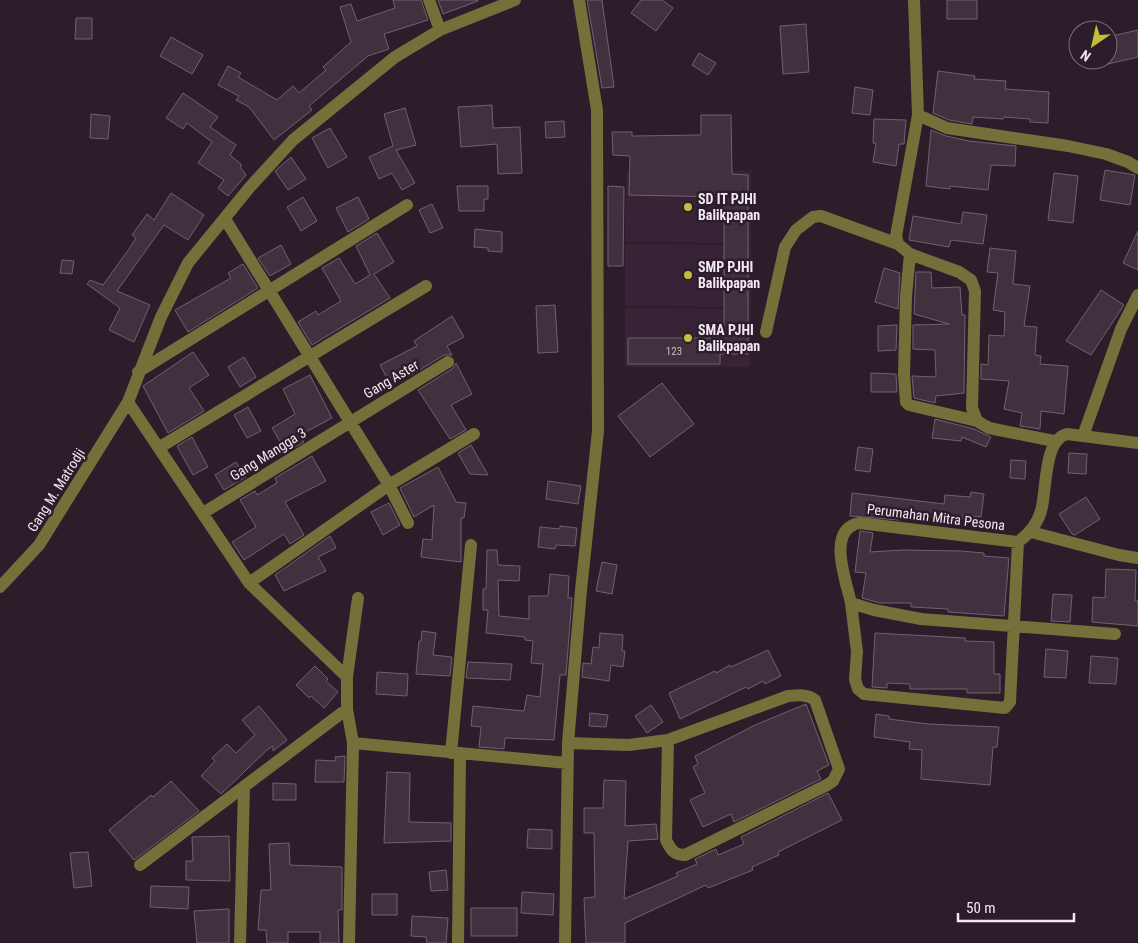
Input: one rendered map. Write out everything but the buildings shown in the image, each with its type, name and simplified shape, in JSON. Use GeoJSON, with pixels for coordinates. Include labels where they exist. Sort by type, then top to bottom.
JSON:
{"type":"FeatureCollection","features":[{"type":"Feature","properties":{"kind":"street"},"geometry":{"type":"LineString","coordinates":[[429,0],[440,30]]}},
{"type":"Feature","properties":{"kind":"street","name":"Gang M. Matrodji"},"geometry":{"type":"LineString","coordinates":[[0,587],[39,545],[128,402],[138,372],[161,317],[188,263],[293,140],[395,57],[440,30],[515,0]]}},
{"type":"Feature","properties":{"kind":"street"},"geometry":{"type":"LineString","coordinates":[[565,943],[568,743],[581,590],[598,431],[597,110],[579,0]]}},
{"type":"Feature","properties":{"kind":"street"},"geometry":{"type":"LineString","coordinates":[[898,244],[896,236],[918,115],[914,0]]}},
{"type":"Feature","properties":{"kind":"street"},"geometry":{"type":"LineString","coordinates":[[918,115],[947,128],[1068,146],[1106,154],[1138,168]]}},
{"type":"Feature","properties":{"kind":"street"},"geometry":{"type":"LineString","coordinates":[[138,372],[407,205]]}},
{"type":"Feature","properties":{"kind":"street"},"geometry":{"type":"LineString","coordinates":[[766,332],[785,247],[796,230],[807,220],[821,216],[898,244],[910,254],[959,272],[971,280],[974,291],[972,408],[977,421]]}},
{"type":"Feature","properties":{"kind":"street"},"geometry":{"type":"LineString","coordinates":[[225,219],[389,485],[408,523]]}},
{"type":"Feature","properties":{"kind":"street"},"geometry":{"type":"LineString","coordinates":[[910,254],[906,296],[904,398],[909,405],[977,421],[989,428],[1054,441]]}},
{"type":"Feature","properties":{"kind":"street"},"geometry":{"type":"LineString","coordinates":[[160,447],[426,286]]}},
{"type":"Feature","properties":{"kind":"street"},"geometry":{"type":"LineString","coordinates":[[1083,436],[1121,329],[1138,294]]}},
{"type":"Feature","properties":{"kind":"street","name":"Gang Aster"},"geometry":{"type":"LineString","coordinates":[[350,421],[448,362]]}},
{"type":"Feature","properties":{"kind":"street"},"geometry":{"type":"LineString","coordinates":[[128,402],[160,447],[249,583],[346,677]]}},
{"type":"Feature","properties":{"kind":"street","name":"Gang Mangga 3"},"geometry":{"type":"LineString","coordinates":[[203,513],[350,421]]}},
{"type":"Feature","properties":{"kind":"street"},"geometry":{"type":"LineString","coordinates":[[249,583],[389,485],[474,434]]}},
{"type":"Feature","properties":{"kind":"street"},"geometry":{"type":"LineString","coordinates":[[1018,542],[1031,532],[1041,511],[1054,441],[1060,436],[1067,434],[1138,443]]}},
{"type":"Feature","properties":{"kind":"street","name":"Perumahan Mitra Pesona"},"geometry":{"type":"LineString","coordinates":[[859,523],[1018,542],[1010,702],[1005,708],[864,694],[858,689],[855,679],[857,652],[851,603],[839,554],[844,530],[850,525],[859,523]]}},
{"type":"Feature","properties":{"kind":"street"},"geometry":{"type":"LineString","coordinates":[[1031,532],[1119,555],[1138,558]]}},
{"type":"Feature","properties":{"kind":"street"},"geometry":{"type":"LineString","coordinates":[[458,943],[456,753],[471,545]]}},
{"type":"Feature","properties":{"kind":"street"},"geometry":{"type":"LineString","coordinates":[[350,943],[353,743],[347,709],[346,677],[358,598]]}},
{"type":"Feature","properties":{"kind":"street"},"geometry":{"type":"LineString","coordinates":[[851,603],[874,610],[921,619],[1115,634]]}},
{"type":"Feature","properties":{"kind":"street"},"geometry":{"type":"LineString","coordinates":[[568,743],[629,746],[668,740],[788,696],[810,696],[817,705],[839,769],[833,781],[827,785],[685,855],[679,855],[671,851],[666,840],[668,740]]}},
{"type":"Feature","properties":{"kind":"street"},"geometry":{"type":"LineString","coordinates":[[140,865],[347,709]]}},
{"type":"Feature","properties":{"kind":"street"},"geometry":{"type":"LineString","coordinates":[[353,743],[567,763]]}},
{"type":"Feature","properties":{"kind":"street"},"geometry":{"type":"LineString","coordinates":[[240,943],[244,787]]}},
{"type":"Feature","properties":{"kind":"shaded area","name":"SD IT PJHI Balikpapan"},"geometry":{"type":"Polygon","coordinates":[[[626,170],[751,171],[751,243],[625,242],[626,170]]]}},
{"type":"Feature","properties":{"kind":"shaded area","name":"SMP PJHI Balikpapan"},"geometry":{"type":"Polygon","coordinates":[[[625,244],[751,245],[751,307],[625,306],[625,244]]]}},
{"type":"Feature","properties":{"kind":"shaded area","name":"SMA PJHI Balikpapan"},"geometry":{"type":"Polygon","coordinates":[[[625,308],[751,309],[750,367],[625,367],[625,308]]]}},
{"type":"Feature","properties":{"kind":"place","name":"SD IT PJHI Balikpapan"},"geometry":{"type":"Point","coordinates":[688,207]}},
{"type":"Feature","properties":{"kind":"place","name":"SMP PJHI Balikpapan"},"geometry":{"type":"Point","coordinates":[688,275]}},
{"type":"Feature","properties":{"kind":"place","name":"SMA PJHI Balikpapan"},"geometry":{"type":"Point","coordinates":[688,338]}}]}
